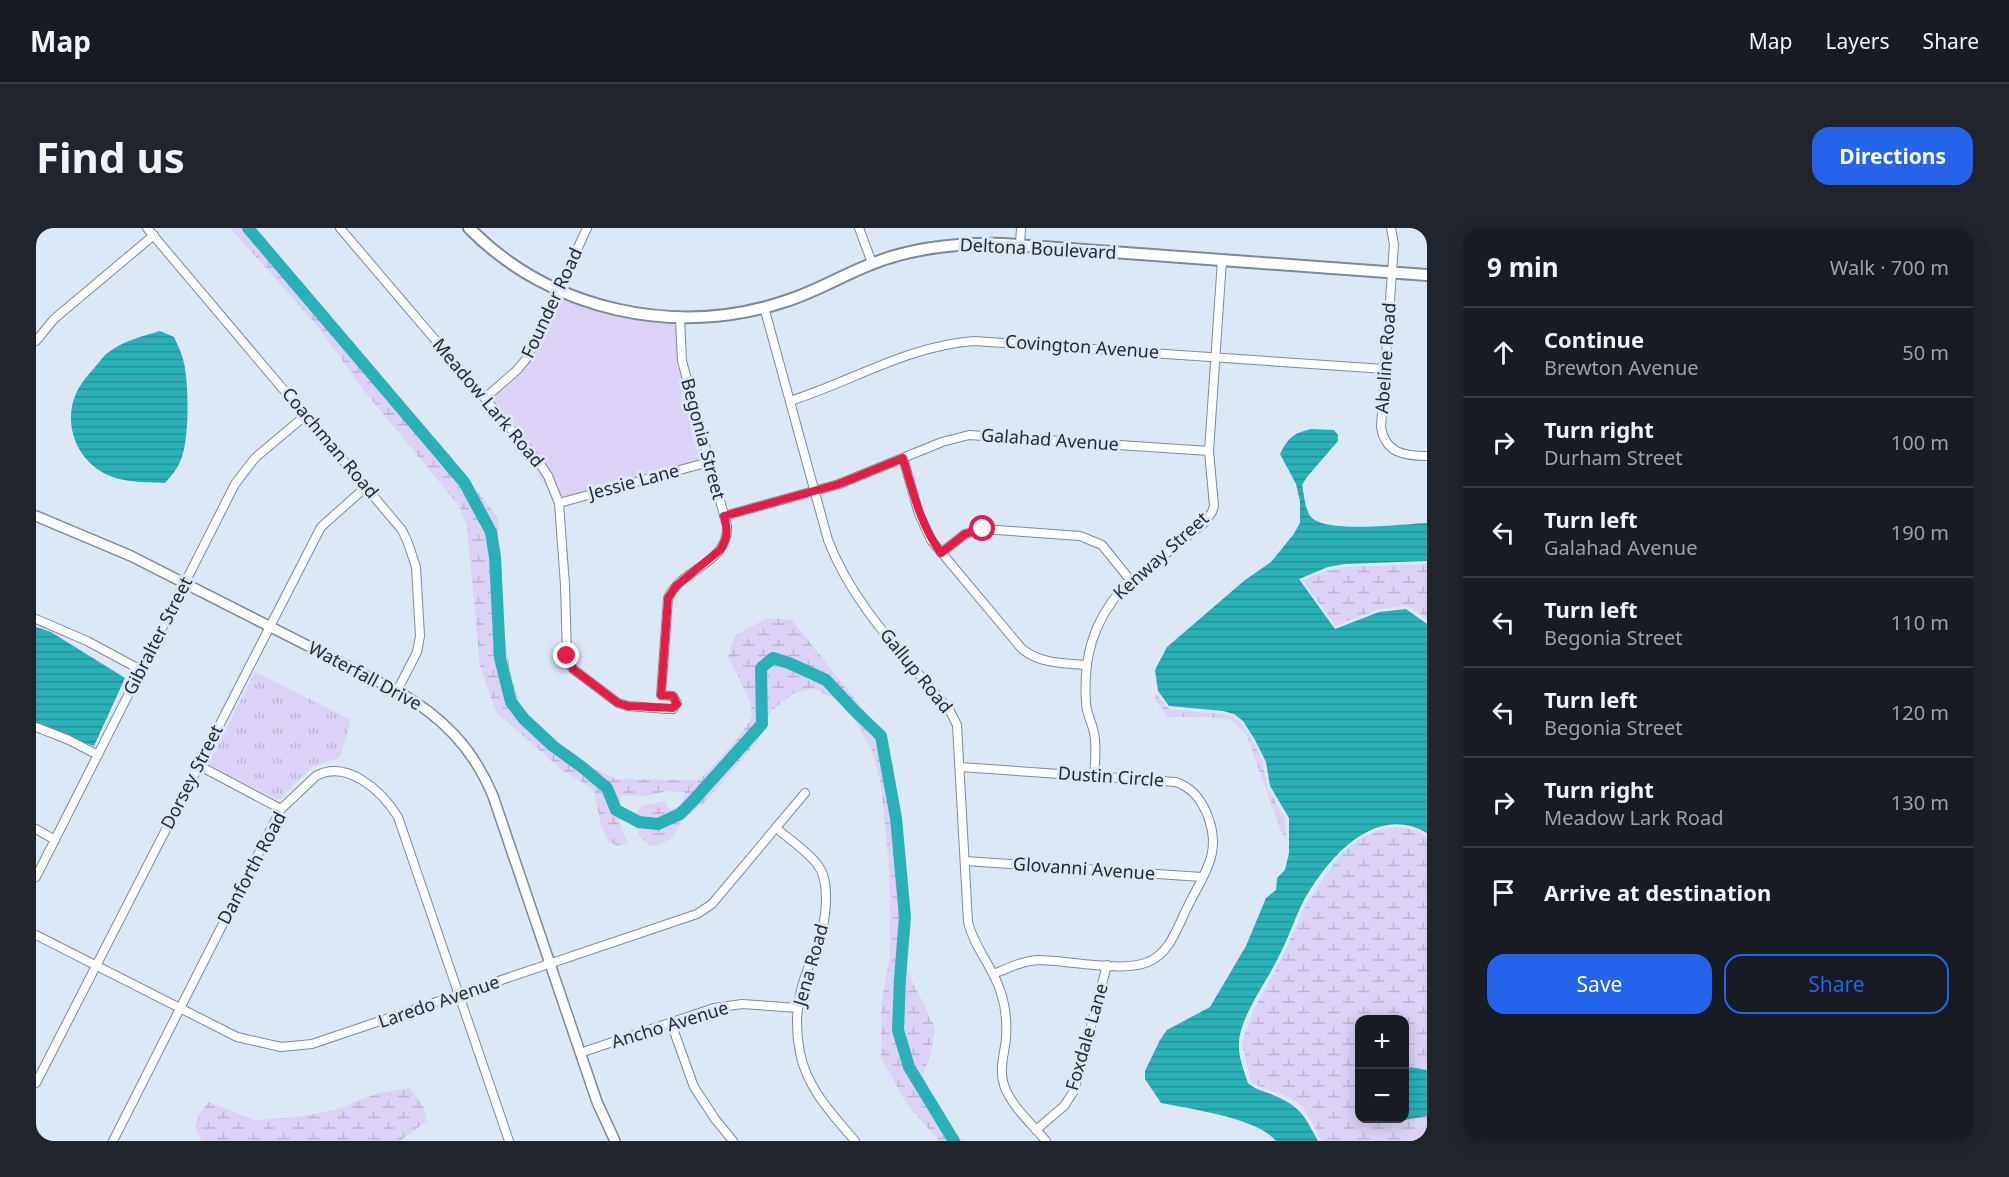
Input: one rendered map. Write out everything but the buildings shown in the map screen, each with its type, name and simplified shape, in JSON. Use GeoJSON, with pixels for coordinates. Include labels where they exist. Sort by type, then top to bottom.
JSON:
{"type":"FeatureCollection","features":[{"type":"Feature","properties":{"kind":"main road","name":"Deltona Boulevard"},"geometry":{"type":"LineString","coordinates":[[469,228],[510,263],[558,290],[621,311],[680,318],[723,315],[764,308],[808,293],[872,263],[936,247],[980,243],[1427,275]]}},
{"type":"Feature","properties":{"kind":"street","name":"Coachman Road"},"geometry":{"type":"LineString","coordinates":[[147,228],[402,530],[416,567],[420,636],[419,645],[397,691]]}},
{"type":"Feature","properties":{"kind":"street","name":"Meadow Lark Road"},"geometry":{"type":"LineString","coordinates":[[340,228],[539,462],[548,476],[559,503],[567,656],[573,669],[618,703],[667,709],[677,704]]}},
{"type":"Feature","properties":{"kind":"street","name":"Founder Road"},"geometry":{"type":"LineString","coordinates":[[484,398],[522,365],[586,228]]}},
{"type":"Feature","properties":{"kind":"street"},"geometry":{"type":"LineString","coordinates":[[859,228],[872,263]]}},
{"type":"Feature","properties":{"kind":"street"},"geometry":{"type":"LineString","coordinates":[[1020,245],[1021,228]]}},
{"type":"Feature","properties":{"kind":"street","name":"Abeline Road"},"geometry":{"type":"LineString","coordinates":[[1391,228],[1394,244],[1381,427],[1384,439],[1398,453],[1427,456]]}},
{"type":"Feature","properties":{"kind":"street"},"geometry":{"type":"LineString","coordinates":[[36,341],[54,319],[154,235]]}},
{"type":"Feature","properties":{"kind":"street","name":"Kenway Street"},"geometry":{"type":"LineString","coordinates":[[1094,775],[1095,737],[1086,702],[1086,665],[1098,623],[1112,600],[1131,581],[1204,523],[1212,512],[1215,498],[1209,451],[1222,260]]}},
{"type":"Feature","properties":{"kind":"street","name":"Gallup Road"},"geometry":{"type":"LineString","coordinates":[[764,308],[835,557],[850,588],[954,717],[959,732],[970,930],[994,974],[1002,996],[1006,1024],[1002,1062],[1003,1080],[1008,1095],[1046,1141]]}},
{"type":"Feature","properties":{"kind":"street","name":"Begonia Street"},"geometry":{"type":"LineString","coordinates":[[677,704],[673,696],[661,695],[668,598],[676,586],[720,550],[727,532],[682,361],[680,318]]}},
{"type":"Feature","properties":{"kind":"street","name":"Covington Avenue"},"geometry":{"type":"LineString","coordinates":[[790,401],[842,383],[906,355],[956,342],[994,341],[1385,369]]}},
{"type":"Feature","properties":{"kind":"street","name":"Gibralter Street"},"geometry":{"type":"LineString","coordinates":[[36,877],[228,498],[246,470],[266,447],[306,415]]}},
{"type":"Feature","properties":{"kind":"street","name":"Galahad Avenue"},"geometry":{"type":"LineString","coordinates":[[724,516],[815,492],[868,474],[942,441],[962,436],[982,435],[1209,451]]}},
{"type":"Feature","properties":{"kind":"street"},"geometry":{"type":"LineString","coordinates":[[903,458],[919,514],[928,533],[941,553],[1029,655],[1046,662],[1086,665]]}},
{"type":"Feature","properties":{"kind":"street","name":"Jessie Lane"},"geometry":{"type":"LineString","coordinates":[[559,503],[709,462]]}},
{"type":"Feature","properties":{"kind":"street","name":"Dorsey Street"},"geometry":{"type":"LineString","coordinates":[[36,1083],[321,527],[367,486]]}},
{"type":"Feature","properties":{"kind":"street","name":"Waterfall Drive"},"geometry":{"type":"LineString","coordinates":[[36,516],[101,542],[185,583],[397,691],[430,711],[446,724],[477,764],[493,796],[597,1102],[615,1141]]}},
{"type":"Feature","properties":{"kind":"street"},"geometry":{"type":"LineString","coordinates":[[941,553],[965,534],[983,529],[1080,536],[1102,545],[1131,581]]}},
{"type":"Feature","properties":{"kind":"street"},"geometry":{"type":"LineString","coordinates":[[36,619],[87,641],[141,670]]}},
{"type":"Feature","properties":{"kind":"street"},"geometry":{"type":"LineString","coordinates":[[36,727],[98,755]]}},
{"type":"Feature","properties":{"kind":"street"},"geometry":{"type":"LineString","coordinates":[[198,765],[281,809]]}},
{"type":"Feature","properties":{"kind":"street","name":"Dustin Circle"},"geometry":{"type":"LineString","coordinates":[[960,767],[1169,780],[1183,785],[1197,796],[1214,834],[1214,850],[1202,877],[1169,945],[1158,957],[1142,965],[1029,961],[994,974]]}},
{"type":"Feature","properties":{"kind":"street","name":"Danforth Road"},"geometry":{"type":"LineString","coordinates":[[113,1141],[281,809],[316,776],[329,771],[348,773],[367,784],[385,799],[402,826],[509,1141]]}},
{"type":"Feature","properties":{"kind":"street","name":"Laredo Avenue"},"geometry":{"type":"LineString","coordinates":[[36,935],[237,1037],[281,1047],[297,1046],[326,1040],[705,910],[805,793]]}},
{"type":"Feature","properties":{"kind":"street","name":"Jena Road"},"geometry":{"type":"LineString","coordinates":[[776,828],[818,865],[826,887],[826,910],[822,935],[804,978],[798,1008],[800,1053],[809,1081],[825,1105],[855,1141]]}},
{"type":"Feature","properties":{"kind":"street"},"geometry":{"type":"LineString","coordinates":[[36,829],[55,840]]}},
{"type":"Feature","properties":{"kind":"street","name":"Glovanni Avenue"},"geometry":{"type":"LineString","coordinates":[[965,861],[1202,877]]}},
{"type":"Feature","properties":{"kind":"street","name":"Foxdale Lane"},"geometry":{"type":"LineString","coordinates":[[1036,1130],[1064,1106],[1074,1091],[1107,965]]}},
{"type":"Feature","properties":{"kind":"street","name":"Ancho Avenue"},"geometry":{"type":"LineString","coordinates":[[580,1053],[728,1006],[757,1005],[798,1008]]}},
{"type":"Feature","properties":{"kind":"street"},"geometry":{"type":"LineString","coordinates":[[670,1023],[694,1087],[733,1141]]}},
{"type":"Feature","properties":{"kind":"green space"},"geometry":{"type":"Polygon","coordinates":[[[230,228],[251,228],[452,458],[498,518],[499,604],[511,674],[524,716],[568,757],[616,779],[699,780],[738,738],[752,714],[752,708],[728,657],[735,636],[767,618],[792,620],[887,739],[893,769],[905,966],[935,1028],[931,1053],[923,1075],[939,1114],[963,1141],[939,1141],[906,1103],[881,1057],[881,1006],[890,956],[889,867],[881,784],[871,748],[846,705],[813,688],[794,693],[771,711],[757,742],[704,803],[684,818],[671,839],[652,847],[640,837],[632,818],[642,806],[664,801],[670,810],[682,805],[685,792],[667,791],[646,796],[621,795],[619,819],[628,843],[618,846],[609,842],[601,826],[594,790],[561,769],[496,712],[480,666],[467,526],[459,506],[366,393],[315,323],[230,228]]]}},
{"type":"Feature","properties":{"kind":"green space"},"geometry":{"type":"Polygon","coordinates":[[[563,296],[680,321],[690,402],[714,463],[557,505],[529,459],[483,399],[532,361],[549,317],[563,296]]]}},
{"type":"Feature","properties":{"kind":"green space"},"geometry":{"type":"Polygon","coordinates":[[[1427,564],[1427,620],[1406,606],[1378,609],[1336,626],[1302,580],[1329,570],[1346,567],[1427,564]]]}},
{"type":"Feature","properties":{"kind":"green space"},"geometry":{"type":"Polygon","coordinates":[[[255,672],[351,720],[340,757],[313,767],[278,800],[208,765],[255,672]]]}},
{"type":"Feature","properties":{"kind":"green space"},"geometry":{"type":"Polygon","coordinates":[[[1155,693],[1169,709],[1222,714],[1240,722],[1263,762],[1267,787],[1285,819],[1286,838],[1281,831],[1246,734],[1231,719],[1167,717],[1156,700],[1155,693]]]}},
{"type":"Feature","properties":{"kind":"green space"},"geometry":{"type":"Polygon","coordinates":[[[1394,827],[1416,831],[1427,838],[1427,1070],[1409,1068],[1409,1015],[1355,1015],[1355,1123],[1409,1123],[1409,1119],[1427,1116],[1427,1141],[1322,1141],[1309,1116],[1299,1104],[1251,1082],[1242,1043],[1254,1009],[1282,958],[1307,902],[1340,855],[1357,840],[1377,831],[1394,827]]]}},
{"type":"Feature","properties":{"kind":"green space"},"geometry":{"type":"Polygon","coordinates":[[[410,1088],[424,1108],[427,1121],[400,1141],[202,1141],[195,1127],[199,1114],[209,1102],[254,1120],[298,1117],[338,1109],[379,1093],[410,1088]]]}},
{"type":"Feature","properties":{"kind":"water"},"geometry":{"type":"Polygon","coordinates":[[[160,331],[174,337],[184,363],[188,415],[183,455],[165,483],[133,481],[109,476],[93,466],[79,449],[71,418],[75,396],[84,380],[107,353],[127,342],[160,331]]]}},
{"type":"Feature","properties":{"kind":"water"},"geometry":{"type":"Polygon","coordinates":[[[1311,429],[1334,430],[1338,435],[1338,441],[1302,485],[1306,506],[1311,517],[1319,522],[1348,527],[1427,523],[1427,561],[1345,564],[1328,567],[1299,579],[1335,629],[1379,612],[1406,609],[1427,624],[1427,833],[1407,825],[1388,825],[1371,830],[1354,840],[1338,854],[1303,902],[1274,966],[1249,1010],[1239,1043],[1240,1058],[1248,1083],[1296,1108],[1305,1118],[1318,1141],[1276,1141],[1255,1126],[1239,1120],[1161,1103],[1145,1079],[1145,1071],[1167,1030],[1210,1007],[1246,946],[1266,898],[1276,890],[1277,878],[1285,870],[1289,853],[1289,818],[1270,786],[1266,762],[1243,721],[1234,714],[1223,711],[1169,706],[1158,691],[1155,670],[1167,647],[1245,580],[1271,562],[1293,535],[1300,523],[1300,501],[1296,484],[1280,454],[1292,437],[1311,429]]]}},
{"type":"Feature","properties":{"kind":"water"},"geometry":{"type":"Polygon","coordinates":[[[36,627],[51,632],[125,678],[94,746],[36,726],[36,627]]]}},
{"type":"Feature","properties":{"kind":"water"},"geometry":{"type":"Polygon","coordinates":[[[1409,1069],[1427,1070],[1427,1116],[1409,1119],[1409,1069]]]}},
{"type":"Feature","properties":{"kind":"waterway"},"geometry":{"type":"LineString","coordinates":[[248,228],[464,482],[491,532],[495,557],[500,658],[511,702],[524,719],[553,746],[607,788],[616,810],[639,822],[658,824],[680,814],[762,724],[761,668],[773,658],[826,680],[881,736],[896,818],[905,917],[898,1030],[909,1067],[954,1141]]}},
{"type":"Feature","properties":{"kind":"route"},"geometry":{"type":"LineString","coordinates":[[567,656],[573,669],[618,703],[628,706],[673,708],[677,704],[673,696],[661,695],[668,598],[676,586],[720,550],[727,537],[724,516],[839,484],[903,458],[924,527],[941,553],[965,534],[983,529]]}}]}
